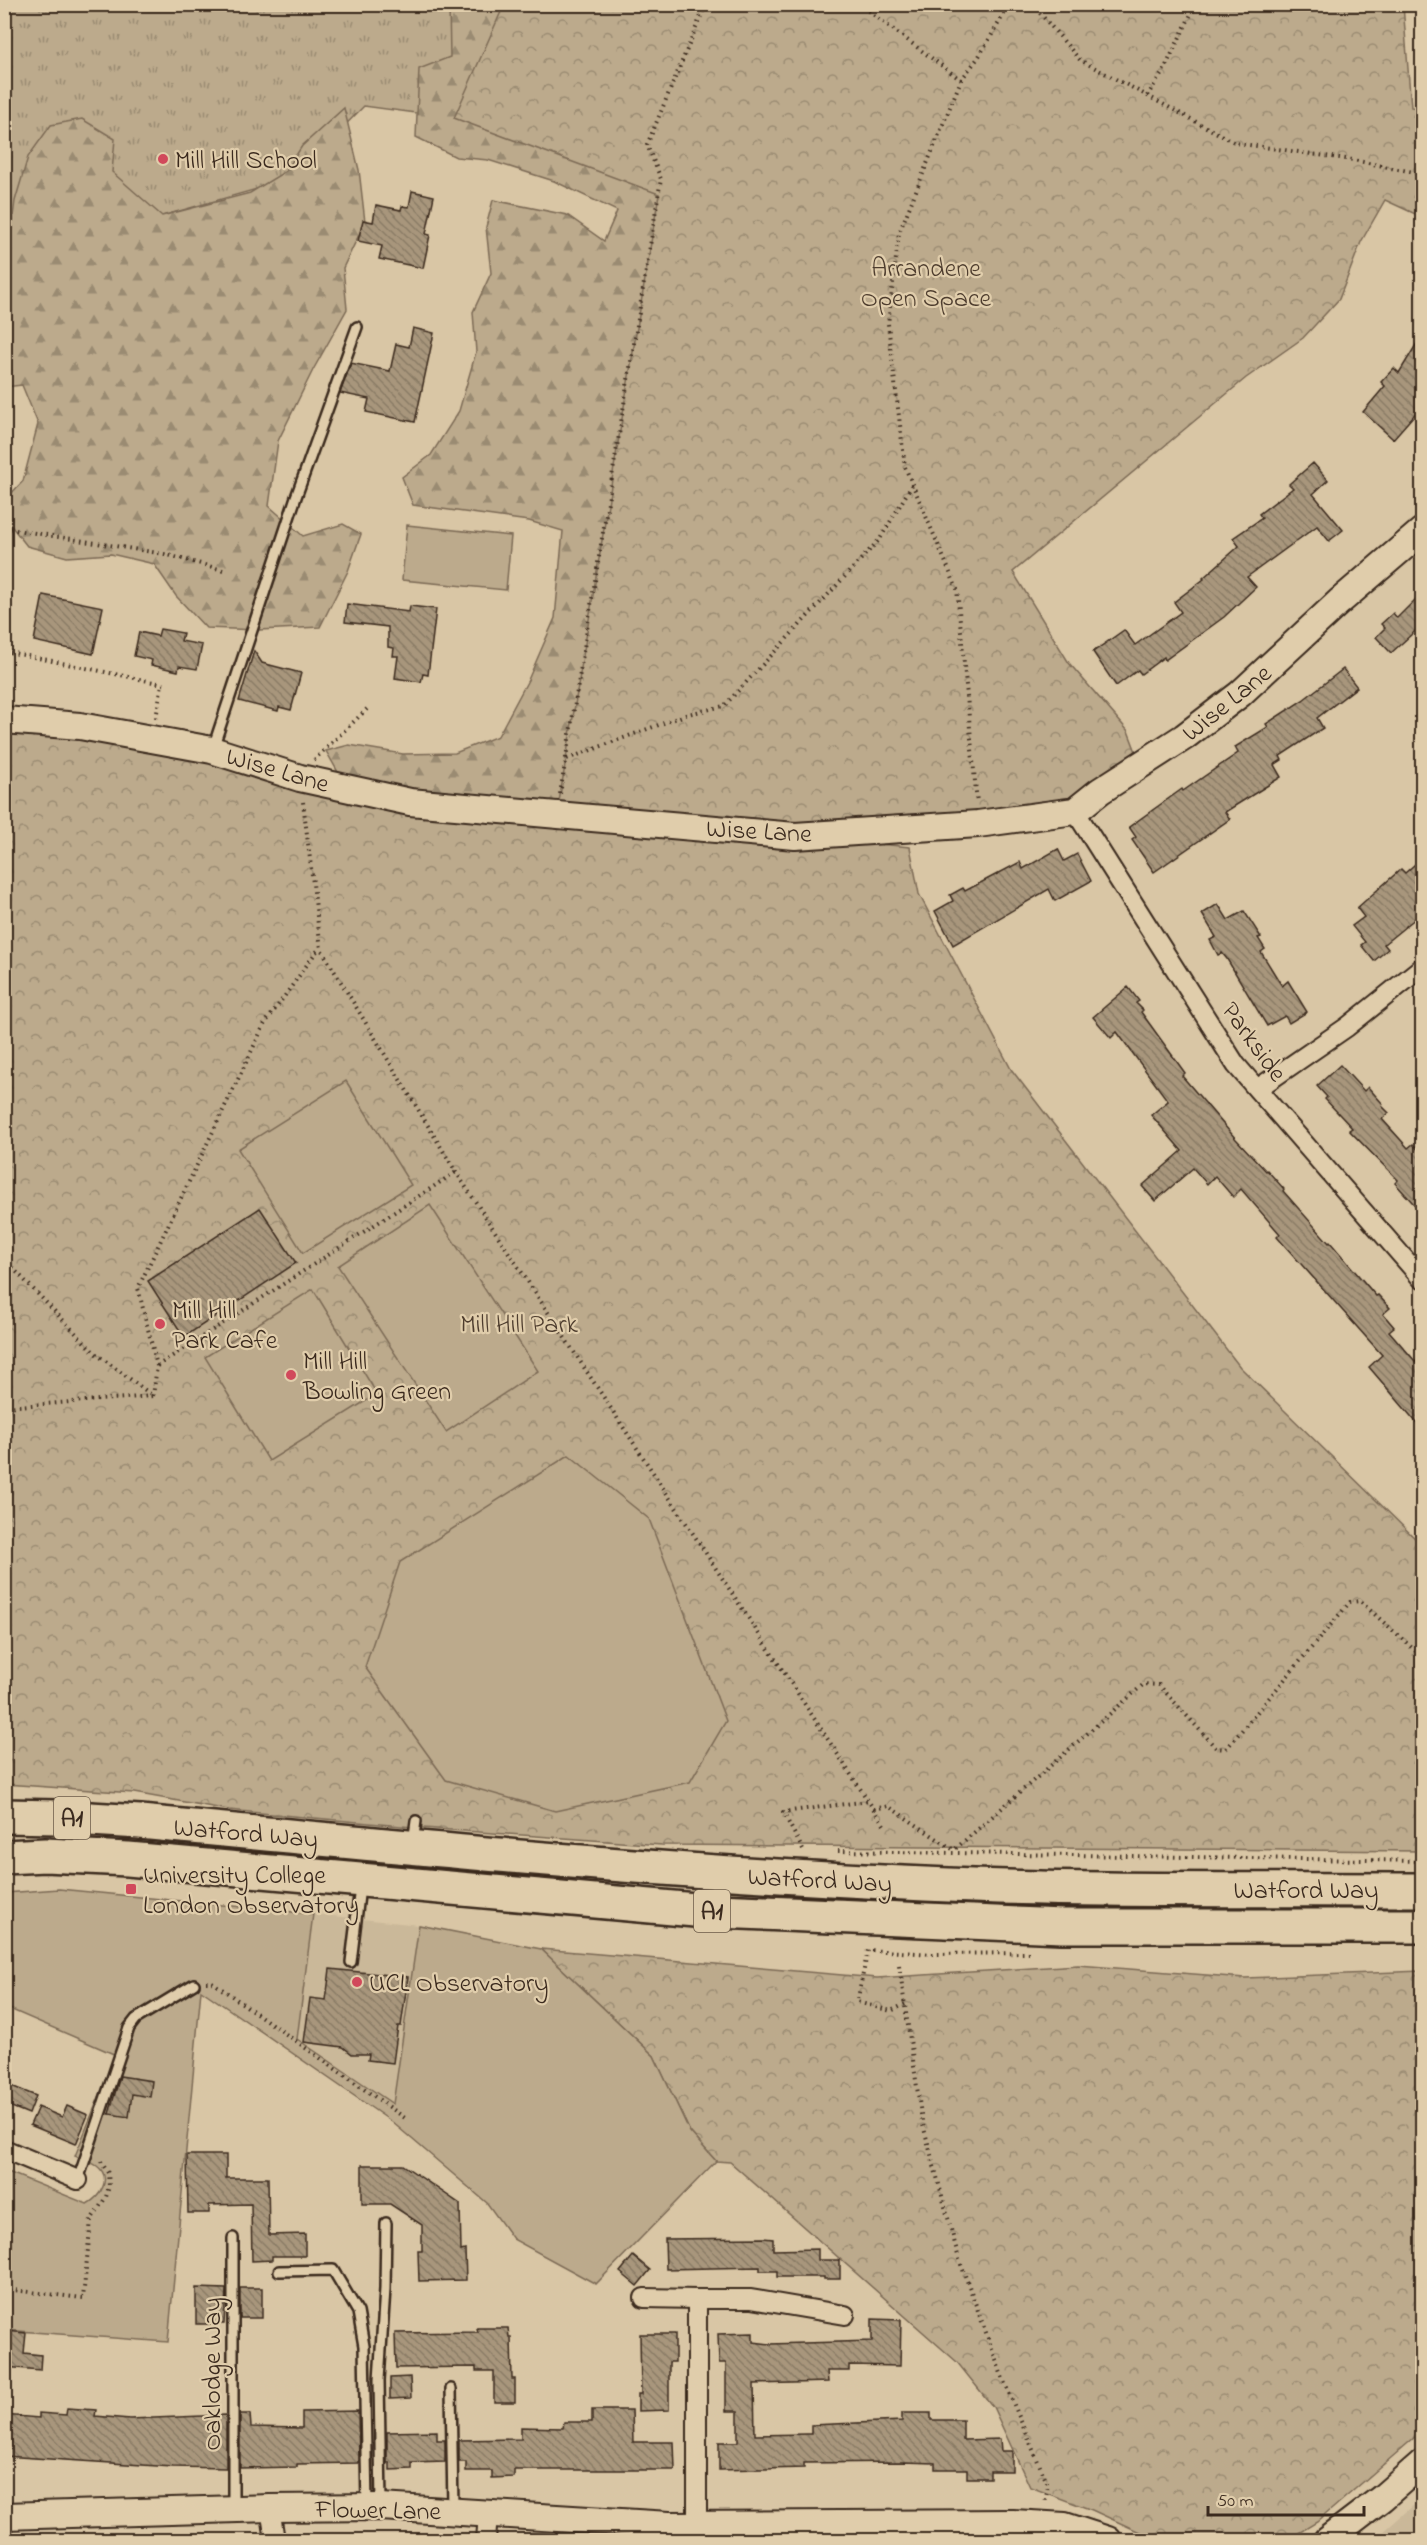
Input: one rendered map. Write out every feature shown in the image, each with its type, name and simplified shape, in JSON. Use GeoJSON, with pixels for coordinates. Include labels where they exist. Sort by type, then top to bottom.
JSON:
{"type":"FeatureCollection","features":[{"type":"Feature","properties":{"kind":"highway","name":"Watford Way"},"geometry":{"type":"LineString","coordinates":[[4,1816],[414,1834],[707,1873],[1066,1888],[1422,1890]]}},
{"type":"Feature","properties":{"kind":"highway","name":"Watford Way"},"geometry":{"type":"LineString","coordinates":[[4,1857],[45,1855],[128,1859],[695,1910],[927,1922],[1062,1926],[1422,1926]]}},
{"type":"Feature","properties":{"kind":"street","name":"Wise Lane"},"geometry":{"type":"LineString","coordinates":[[4,720],[80,726],[212,750],[300,778],[410,802],[795,836],[978,824],[1075,811],[1100,791],[1184,737],[1240,694],[1339,602],[1422,531]]}},
{"type":"Feature","properties":{"kind":"street","name":"Parkside"},"geometry":{"type":"LineString","coordinates":[[1075,811],[1236,1065],[1422,1279]]}},
{"type":"Feature","properties":{"kind":"street"},"geometry":{"type":"LineString","coordinates":[[1257,1089],[1347,1027],[1422,968]]}},
{"type":"Feature","properties":{"kind":"street"},"geometry":{"type":"LineString","coordinates":[[4,2149],[78,2180]]}},
{"type":"Feature","properties":{"kind":"street"},"geometry":{"type":"LineString","coordinates":[[644,2298],[697,2300],[751,2298],[845,2315]]}},
{"type":"Feature","properties":{"kind":"street"},"geometry":{"type":"LineString","coordinates":[[697,2300],[698,2525]]}},
{"type":"Feature","properties":{"kind":"street"},"geometry":{"type":"LineString","coordinates":[[1327,2541],[1422,2463]]}},
{"type":"Feature","properties":{"kind":"street","name":"Flower Lane"},"geometry":{"type":"LineString","coordinates":[[4,2516],[374,2507],[607,2522],[940,2532],[1042,2525],[1065,2526],[1108,2541]]}},
{"type":"Feature","properties":{"kind":"street"},"geometry":{"type":"LineString","coordinates":[[270,2508],[275,2541]]}},
{"type":"Feature","properties":{"kind":"street"},"geometry":{"type":"LineString","coordinates":[[486,2541],[488,2514]]}},
{"type":"Feature","properties":{"kind":"lane"},"geometry":{"type":"LineString","coordinates":[[212,750],[296,497],[357,327]]}},
{"type":"Feature","properties":{"kind":"lane"},"geometry":{"type":"LineString","coordinates":[[351,1962],[361,1881]]}},
{"type":"Feature","properties":{"kind":"lane"},"geometry":{"type":"LineString","coordinates":[[78,2180],[129,2028],[136,2019],[194,1984]]}},
{"type":"Feature","properties":{"kind":"lane"},"geometry":{"type":"LineString","coordinates":[[374,2507],[386,2223]]}},
{"type":"Feature","properties":{"kind":"lane","name":"Oaklodge Way"},"geometry":{"type":"LineString","coordinates":[[233,2238],[234,2510]]}},
{"type":"Feature","properties":{"kind":"lane"},"geometry":{"type":"LineString","coordinates":[[279,2271],[333,2270],[358,2312],[364,2346],[374,2507]]}},
{"type":"Feature","properties":{"kind":"lane"},"geometry":{"type":"LineString","coordinates":[[451,2389],[453,2511]]}},
{"type":"Feature","properties":{"kind":"path"},"geometry":{"type":"LineString","coordinates":[[557,814],[661,179],[647,145],[706,4]]}},
{"type":"Feature","properties":{"kind":"path"},"geometry":{"type":"LineString","coordinates":[[859,4],[961,80]]}},
{"type":"Feature","properties":{"kind":"path"},"geometry":{"type":"LineString","coordinates":[[978,824],[957,589],[905,467],[888,324],[899,233],[961,80],[978,58],[1010,4]]}},
{"type":"Feature","properties":{"kind":"path"},"geometry":{"type":"LineString","coordinates":[[1032,4],[1080,60],[1236,143],[1353,160],[1413,172],[1422,176]]}},
{"type":"Feature","properties":{"kind":"path"},"geometry":{"type":"LineString","coordinates":[[1147,96],[1163,72],[1196,4]]}},
{"type":"Feature","properties":{"kind":"path"},"geometry":{"type":"LineString","coordinates":[[566,759],[688,714],[724,706],[880,539],[912,484]]}},
{"type":"Feature","properties":{"kind":"path"},"geometry":{"type":"LineString","coordinates":[[4,528],[164,554],[223,570]]}},
{"type":"Feature","properties":{"kind":"path"},"geometry":{"type":"LineString","coordinates":[[4,651],[168,685]]}},
{"type":"Feature","properties":{"kind":"path"},"geometry":{"type":"LineString","coordinates":[[157,712],[162,684]]}},
{"type":"Feature","properties":{"kind":"path"},"geometry":{"type":"LineString","coordinates":[[368,708],[320,753],[300,778],[321,949],[456,1172],[884,1825]]}},
{"type":"Feature","properties":{"kind":"path"},"geometry":{"type":"LineString","coordinates":[[153,1396],[157,1366],[138,1288],[264,1025],[316,952],[321,949]]}},
{"type":"Feature","properties":{"kind":"path"},"geometry":{"type":"LineString","coordinates":[[157,1366],[456,1172]]}},
{"type":"Feature","properties":{"kind":"path"},"geometry":{"type":"LineString","coordinates":[[4,1258],[95,1353],[153,1396]]}},
{"type":"Feature","properties":{"kind":"path"},"geometry":{"type":"LineString","coordinates":[[4,1407],[153,1396]]}},
{"type":"Feature","properties":{"kind":"path"},"geometry":{"type":"LineString","coordinates":[[874,1809],[888,1806],[954,1850],[1144,1684],[1159,1684],[1216,1748],[1226,1749],[1350,1602],[1360,1601],[1422,1657]]}},
{"type":"Feature","properties":{"kind":"path"},"geometry":{"type":"LineString","coordinates":[[813,1850],[801,1850],[783,1812],[869,1801]]}},
{"type":"Feature","properties":{"kind":"path"},"geometry":{"type":"LineString","coordinates":[[837,1851],[1422,1861]]}},
{"type":"Feature","properties":{"kind":"path"},"geometry":{"type":"LineString","coordinates":[[905,2004],[891,2011],[857,2002],[868,1950],[932,1954],[1037,1953]]}},
{"type":"Feature","properties":{"kind":"path"},"geometry":{"type":"LineString","coordinates":[[899,1965],[922,2121],[959,2259],[1003,2379],[1048,2486],[1042,2525]]}},
{"type":"Feature","properties":{"kind":"path"},"geometry":{"type":"LineString","coordinates":[[194,1984],[212,1982],[405,2118]]}},
{"type":"Feature","properties":{"kind":"path"},"geometry":{"type":"LineString","coordinates":[[4,2289],[83,2298],[91,2220],[106,2197],[109,2186],[108,2173],[100,2159],[88,2151]]}},
{"type":"Feature","properties":{"kind":"shaded area","name":"UCL Observatory"},"geometry":{"type":"Polygon","coordinates":[[[313,1914],[419,1925],[393,2104],[296,2039],[313,1914]]]}},
{"type":"Feature","properties":{"kind":"shaded area"},"geometry":{"type":"Polygon","coordinates":[[[1422,2498],[1422,2540],[1374,2540],[1422,2498]]]}},
{"type":"Feature","properties":{"kind":"green space","name":"Mill Hill School"},"geometry":{"type":"Polygon","coordinates":[[[4,5],[489,5],[438,116],[364,106],[292,179],[116,229],[5,267],[4,5]]]}},
{"type":"Feature","properties":{"kind":"green space"},"geometry":{"type":"Polygon","coordinates":[[[449,5],[690,5],[594,804],[497,798],[400,787],[338,772],[326,751],[349,745],[403,754],[455,753],[498,736],[528,680],[555,618],[563,531],[529,521],[413,505],[402,477],[431,455],[459,411],[476,352],[473,312],[491,273],[486,227],[493,200],[567,215],[604,241],[617,211],[554,181],[488,160],[456,157],[416,137],[419,69],[450,57],[449,5]]]}},
{"type":"Feature","properties":{"kind":"green space","name":"Mill Hill Park"},"geometry":{"type":"Polygon","coordinates":[[[504,5],[1403,5],[1411,107],[1422,108],[1422,217],[1385,200],[1361,242],[1339,299],[1303,338],[1246,378],[1013,572],[1069,663],[1128,731],[1143,770],[1073,817],[797,836],[910,847],[919,894],[1011,1069],[1240,1367],[1422,1545],[1422,1851],[662,1845],[423,1828],[229,1810],[134,1793],[5,1784],[4,720],[300,778],[557,814],[659,194],[454,118],[504,5]]]}},
{"type":"Feature","properties":{"kind":"green space"},"geometry":{"type":"Polygon","coordinates":[[[344,108],[359,170],[365,222],[343,268],[347,309],[313,370],[278,441],[269,506],[303,536],[343,524],[361,534],[348,571],[320,627],[259,630],[206,628],[176,596],[154,564],[111,554],[67,557],[27,546],[5,518],[4,501],[23,481],[38,424],[22,385],[5,387],[5,250],[9,248],[15,201],[28,157],[51,125],[82,119],[115,139],[112,172],[162,216],[250,193],[286,171],[302,146],[344,108]]]}},
{"type":"Feature","properties":{"kind":"green space"},"geometry":{"type":"Polygon","coordinates":[[[407,525],[511,536],[506,590],[402,580],[407,525]]]}},
{"type":"Feature","properties":{"kind":"green space"},"geometry":{"type":"Polygon","coordinates":[[[346,1081],[411,1185],[303,1253],[238,1149],[346,1081]]]}},
{"type":"Feature","properties":{"kind":"green space"},"geometry":{"type":"Polygon","coordinates":[[[430,1205],[538,1371],[446,1432],[338,1266],[430,1205]]]}},
{"type":"Feature","properties":{"kind":"green space","name":"Mill Hill Bowling Green"},"geometry":{"type":"Polygon","coordinates":[[[313,1289],[377,1394],[269,1461],[205,1357],[313,1289]]]}},
{"type":"Feature","properties":{"kind":"green space"},"geometry":{"type":"Polygon","coordinates":[[[569,1455],[649,1519],[726,1721],[690,1782],[555,1811],[446,1780],[365,1667],[400,1562],[569,1455]]]}},
{"type":"Feature","properties":{"kind":"green space"},"geometry":{"type":"Polygon","coordinates":[[[59,1889],[313,1914],[297,2039],[393,2104],[419,1925],[541,1949],[654,2056],[690,2132],[716,2161],[596,2284],[513,2239],[487,2203],[392,2122],[201,1990],[168,2342],[5,2330],[5,2180],[8,2172],[87,2204],[100,2192],[104,2181],[102,2171],[97,2166],[75,2156],[116,2055],[5,2007],[5,1893],[59,1889]]]}},
{"type":"Feature","properties":{"kind":"green space"},"geometry":{"type":"Polygon","coordinates":[[[541,1949],[877,1978],[1078,1965],[1245,1978],[1422,1971],[1422,2431],[1317,2522],[1287,2540],[1157,2540],[1092,2510],[1030,2487],[993,2407],[957,2362],[730,2162],[716,2161],[690,2132],[654,2056],[541,1949]]]}},
{"type":"Feature","properties":{"kind":"building"},"geometry":{"type":"Polygon","coordinates":[[[412,191],[434,196],[426,234],[430,235],[423,268],[379,259],[382,246],[358,241],[363,220],[373,222],[376,205],[401,210],[402,206],[409,207],[412,191]]]}},
{"type":"Feature","properties":{"kind":"building"},"geometry":{"type":"Polygon","coordinates":[[[413,328],[434,333],[415,422],[366,412],[369,399],[340,393],[351,363],[390,371],[396,344],[409,347],[413,328]]]}},
{"type":"Feature","properties":{"kind":"building"},"geometry":{"type":"Polygon","coordinates":[[[1422,335],[1422,406],[1393,439],[1363,412],[1385,386],[1381,382],[1394,368],[1399,373],[1422,335]]]}},
{"type":"Feature","properties":{"kind":"building"},"geometry":{"type":"Polygon","coordinates":[[[1313,463],[1328,480],[1313,494],[1343,530],[1329,541],[1317,526],[1247,577],[1256,587],[1224,617],[1165,660],[1164,657],[1141,674],[1138,670],[1116,686],[1093,652],[1124,630],[1135,645],[1181,612],[1174,602],[1204,579],[1239,546],[1233,538],[1262,518],[1259,514],[1293,488],[1289,484],[1313,463]]]}},
{"type":"Feature","properties":{"kind":"building"},"geometry":{"type":"Polygon","coordinates":[[[1422,593],[1422,625],[1391,653],[1376,637],[1385,628],[1381,624],[1393,613],[1397,618],[1422,593]]]}},
{"type":"Feature","properties":{"kind":"building"},"geometry":{"type":"Polygon","coordinates":[[[43,595],[103,607],[93,654],[34,641],[43,595]]]}},
{"type":"Feature","properties":{"kind":"building"},"geometry":{"type":"Polygon","coordinates":[[[347,604],[409,612],[410,606],[436,609],[428,675],[423,674],[421,682],[395,678],[398,656],[393,656],[394,648],[388,647],[388,627],[345,622],[347,604]]]}},
{"type":"Feature","properties":{"kind":"building"},"geometry":{"type":"Polygon","coordinates":[[[160,629],[183,633],[181,641],[202,645],[197,669],[179,666],[178,671],[151,665],[152,660],[134,656],[139,632],[158,636],[160,629]]]}},
{"type":"Feature","properties":{"kind":"building"},"geometry":{"type":"Polygon","coordinates":[[[254,651],[262,663],[301,673],[291,710],[279,707],[278,711],[239,701],[254,651]]]}},
{"type":"Feature","properties":{"kind":"building"},"geometry":{"type":"Polygon","coordinates":[[[1343,669],[1357,687],[1317,718],[1323,728],[1280,756],[1282,760],[1274,765],[1281,777],[1225,812],[1230,819],[1154,872],[1132,840],[1136,837],[1129,827],[1238,753],[1235,747],[1268,727],[1266,724],[1303,700],[1343,669]]]}},
{"type":"Feature","properties":{"kind":"building"},"geometry":{"type":"Polygon","coordinates":[[[1058,849],[1064,861],[1077,854],[1091,881],[1055,901],[1049,889],[953,945],[935,911],[953,901],[950,895],[963,888],[965,891],[1020,862],[1023,869],[1058,849]]]}},
{"type":"Feature","properties":{"kind":"building"},"geometry":{"type":"Polygon","coordinates":[[[1422,858],[1422,913],[1384,944],[1388,949],[1374,961],[1361,945],[1365,942],[1352,926],[1364,917],[1357,908],[1401,869],[1405,873],[1422,858]]]}},
{"type":"Feature","properties":{"kind":"building"},"geometry":{"type":"Polygon","coordinates":[[[1218,904],[1228,920],[1244,911],[1261,937],[1258,938],[1265,949],[1261,952],[1282,986],[1288,981],[1307,1012],[1289,1023],[1285,1016],[1267,1026],[1227,959],[1222,953],[1218,955],[1210,940],[1216,937],[1202,914],[1218,904]]]}},
{"type":"Feature","properties":{"kind":"building"},"geometry":{"type":"Polygon","coordinates":[[[1128,987],[1139,1001],[1136,1003],[1143,1010],[1141,1012],[1185,1073],[1182,1076],[1376,1296],[1378,1295],[1390,1308],[1383,1314],[1394,1327],[1389,1331],[1422,1369],[1422,1429],[1369,1367],[1382,1355],[1277,1237],[1280,1234],[1241,1189],[1233,1197],[1215,1176],[1207,1184],[1193,1168],[1155,1201],[1142,1186],[1182,1151],[1151,1115],[1168,1101],[1117,1032],[1111,1038],[1093,1017],[1128,987]]]}},
{"type":"Feature","properties":{"kind":"building"},"geometry":{"type":"Polygon","coordinates":[[[1340,1065],[1364,1091],[1368,1087],[1383,1104],[1382,1106],[1389,1113],[1382,1119],[1408,1148],[1413,1144],[1422,1154],[1422,1213],[1395,1183],[1398,1180],[1349,1130],[1352,1128],[1325,1099],[1327,1097],[1317,1086],[1340,1065]]]}},
{"type":"Feature","properties":{"kind":"building"},"geometry":{"type":"Polygon","coordinates":[[[260,1208],[296,1263],[184,1337],[148,1281],[260,1208]]]}},
{"type":"Feature","properties":{"kind":"building"},"geometry":{"type":"Polygon","coordinates":[[[330,1969],[408,1977],[393,2063],[368,2060],[369,2054],[352,2054],[343,2047],[304,2042],[310,1998],[326,2000],[330,1969]]]}},
{"type":"Feature","properties":{"kind":"building"},"geometry":{"type":"Polygon","coordinates":[[[120,2076],[152,2081],[150,2097],[132,2094],[129,2117],[109,2114],[120,2076]]]}},
{"type":"Feature","properties":{"kind":"building"},"geometry":{"type":"Polygon","coordinates":[[[4,2083],[36,2096],[29,2114],[4,2104],[4,2083]]]}},
{"type":"Feature","properties":{"kind":"building"},"geometry":{"type":"Polygon","coordinates":[[[67,2106],[88,2115],[76,2144],[30,2125],[38,2107],[62,2117],[67,2106]]]}},
{"type":"Feature","properties":{"kind":"building"},"geometry":{"type":"Polygon","coordinates":[[[187,2155],[226,2155],[226,2178],[268,2178],[269,2235],[305,2234],[305,2256],[272,2256],[272,2260],[252,2261],[251,2204],[209,2205],[209,2213],[188,2213],[187,2155]]]}},
{"type":"Feature","properties":{"kind":"building"},"geometry":{"type":"Polygon","coordinates":[[[362,2165],[403,2165],[460,2204],[461,2251],[465,2250],[466,2280],[419,2281],[418,2251],[422,2251],[422,2225],[390,2204],[362,2204],[362,2165]]]}},
{"type":"Feature","properties":{"kind":"building"},"geometry":{"type":"Polygon","coordinates":[[[665,2239],[773,2239],[773,2250],[818,2249],[818,2260],[840,2260],[840,2279],[777,2277],[777,2271],[760,2271],[760,2267],[666,2269],[665,2239]]]}},
{"type":"Feature","properties":{"kind":"building"},"geometry":{"type":"Polygon","coordinates":[[[633,2256],[650,2270],[637,2286],[620,2272],[633,2256]]]}},
{"type":"Feature","properties":{"kind":"building"},"geometry":{"type":"Polygon","coordinates":[[[196,2288],[226,2289],[224,2324],[196,2324],[196,2288]]]}},
{"type":"Feature","properties":{"kind":"building"},"geometry":{"type":"Polygon","coordinates":[[[240,2288],[262,2288],[262,2318],[240,2318],[240,2288]]]}},
{"type":"Feature","properties":{"kind":"building"},"geometry":{"type":"Polygon","coordinates":[[[872,2319],[901,2320],[900,2366],[849,2365],[849,2371],[827,2371],[828,2382],[754,2384],[755,2435],[811,2434],[811,2425],[902,2421],[902,2413],[931,2413],[931,2420],[963,2420],[963,2440],[1000,2439],[1001,2451],[1012,2451],[1012,2471],[990,2471],[990,2478],[967,2478],[967,2469],[935,2469],[935,2463],[903,2462],[804,2463],[804,2468],[719,2470],[719,2442],[738,2442],[738,2411],[726,2411],[726,2363],[719,2363],[718,2334],[753,2333],[753,2342],[770,2344],[872,2341],[872,2319]]]}},
{"type":"Feature","properties":{"kind":"building"},"geometry":{"type":"Polygon","coordinates":[[[477,2328],[508,2328],[509,2337],[511,2337],[512,2379],[515,2379],[515,2402],[494,2402],[494,2371],[476,2371],[476,2367],[396,2368],[395,2333],[478,2332],[477,2328]]]}},
{"type":"Feature","properties":{"kind":"building"},"geometry":{"type":"Polygon","coordinates":[[[6,2331],[26,2333],[24,2353],[41,2355],[40,2370],[4,2367],[6,2331]]]}},
{"type":"Feature","properties":{"kind":"building"},"geometry":{"type":"Polygon","coordinates":[[[640,2334],[675,2334],[675,2362],[669,2362],[669,2410],[638,2411],[638,2394],[641,2394],[640,2334]]]}},
{"type":"Feature","properties":{"kind":"building"},"geometry":{"type":"Polygon","coordinates":[[[410,2377],[411,2398],[390,2399],[390,2378],[410,2377]]]}},
{"type":"Feature","properties":{"kind":"building"},"geometry":{"type":"Polygon","coordinates":[[[67,2408],[96,2410],[95,2416],[130,2419],[226,2415],[226,2468],[173,2467],[4,2456],[4,2415],[39,2418],[39,2413],[66,2415],[67,2408]]]}},
{"type":"Feature","properties":{"kind":"building"},"geometry":{"type":"Polygon","coordinates":[[[592,2410],[632,2410],[633,2442],[674,2442],[675,2470],[514,2470],[514,2477],[492,2478],[492,2471],[466,2471],[466,2462],[459,2462],[459,2440],[521,2439],[521,2427],[563,2428],[564,2422],[592,2422],[592,2410]]]}},
{"type":"Feature","properties":{"kind":"building"},"geometry":{"type":"Polygon","coordinates":[[[358,2411],[359,2463],[240,2468],[240,2414],[250,2414],[251,2427],[302,2428],[302,2412],[358,2411]]]}},
{"type":"Feature","properties":{"kind":"building"},"geometry":{"type":"Polygon","coordinates":[[[437,2431],[437,2440],[445,2440],[445,2462],[412,2463],[412,2469],[390,2470],[390,2463],[387,2463],[387,2432],[437,2431]]]}},
{"type":"Feature","properties":{"kind":"place","name":"Mill Hill School"},"geometry":{"type":"Point","coordinates":[163,159]}},
{"type":"Feature","properties":{"kind":"place","name":"Mill Hill Park Cafe"},"geometry":{"type":"Point","coordinates":[160,1324]}},
{"type":"Feature","properties":{"kind":"place","name":"Mill Hill Bowling Green"},"geometry":{"type":"Point","coordinates":[291,1375]}},
{"type":"Feature","properties":{"kind":"place","name":"University College London Observatory"},"geometry":{"type":"Point","coordinates":[131,1889]}},
{"type":"Feature","properties":{"kind":"place","name":"UCL Observatory"},"geometry":{"type":"Point","coordinates":[357,1982]}},
{"type":"Feature","properties":{"kind":"park label","name":"Arrandene Open Space"},"geometry":{"type":"Point","coordinates":[926,282]}}]}
